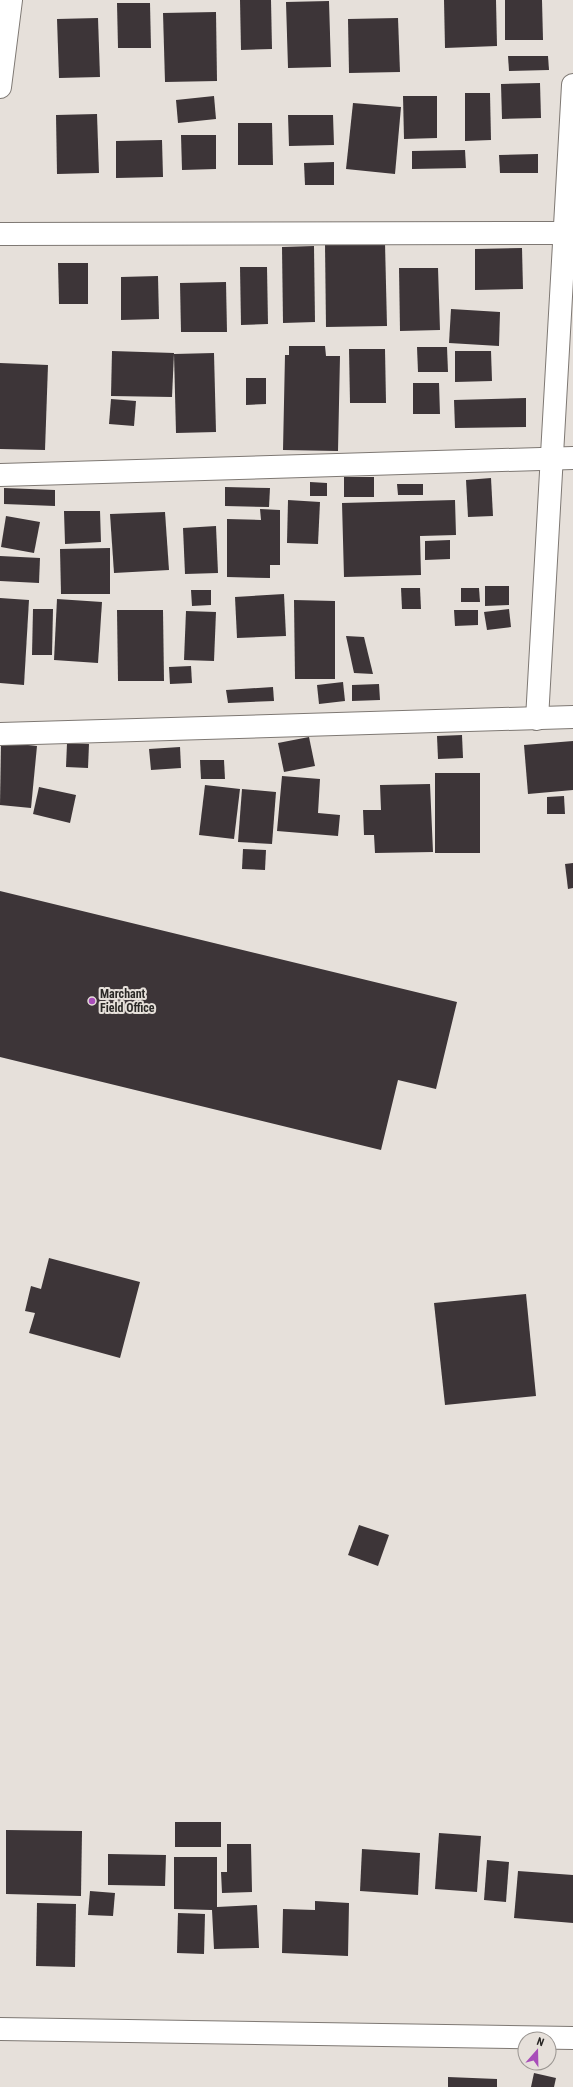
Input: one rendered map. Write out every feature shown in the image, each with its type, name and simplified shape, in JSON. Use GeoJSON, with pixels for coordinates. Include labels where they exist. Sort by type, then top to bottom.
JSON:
{"type":"FeatureCollection","features":[{"type":"Feature","properties":{"kind":"street"},"geometry":{"type":"LineString","coordinates":[[0,87],[11,0]]}},
{"type":"Feature","properties":{"kind":"street"},"geometry":{"type":"LineString","coordinates":[[537,719],[562,458],[565,234],[573,85]]}},
{"type":"Feature","properties":{"kind":"street"},"geometry":{"type":"LineString","coordinates":[[0,234],[565,234]]}},
{"type":"Feature","properties":{"kind":"street"},"geometry":{"type":"LineString","coordinates":[[0,475],[562,458]]}},
{"type":"Feature","properties":{"kind":"street"},"geometry":{"type":"LineString","coordinates":[[0,734],[493,718],[573,718]]}},
{"type":"Feature","properties":{"kind":"street"},"geometry":{"type":"LineString","coordinates":[[0,2029],[573,2038]]}},
{"type":"Feature","properties":{"kind":"building"},"geometry":{"type":"Polygon","coordinates":[[[240,0],[271,0],[272,49],[241,50],[240,0]]]}},
{"type":"Feature","properties":{"kind":"building"},"geometry":{"type":"Polygon","coordinates":[[[444,0],[496,0],[497,46],[445,48],[444,0]]]}},
{"type":"Feature","properties":{"kind":"building"},"geometry":{"type":"Polygon","coordinates":[[[505,0],[542,0],[543,40],[505,40],[505,0]]]}},
{"type":"Feature","properties":{"kind":"building"},"geometry":{"type":"Polygon","coordinates":[[[329,1],[331,67],[288,68],[286,2],[329,1]]]}},
{"type":"Feature","properties":{"kind":"building"},"geometry":{"type":"Polygon","coordinates":[[[117,3],[150,3],[151,48],[118,48],[117,3]]]}},
{"type":"Feature","properties":{"kind":"building"},"geometry":{"type":"Polygon","coordinates":[[[216,12],[217,81],[165,82],[163,13],[216,12]]]}},
{"type":"Feature","properties":{"kind":"building"},"geometry":{"type":"Polygon","coordinates":[[[98,18],[100,77],[59,78],[57,19],[98,18]]]}},
{"type":"Feature","properties":{"kind":"building"},"geometry":{"type":"Polygon","coordinates":[[[398,18],[400,72],[349,73],[348,19],[398,18]]]}},
{"type":"Feature","properties":{"kind":"building"},"geometry":{"type":"Polygon","coordinates":[[[508,56],[548,56],[549,70],[509,71],[508,56]]]}},
{"type":"Feature","properties":{"kind":"building"},"geometry":{"type":"Polygon","coordinates":[[[540,83],[541,118],[502,119],[501,84],[540,83]]]}},
{"type":"Feature","properties":{"kind":"building"},"geometry":{"type":"Polygon","coordinates":[[[465,93],[490,93],[491,140],[465,141],[465,93]]]}},
{"type":"Feature","properties":{"kind":"building"},"geometry":{"type":"Polygon","coordinates":[[[214,96],[216,119],[178,123],[176,100],[214,96]]]}},
{"type":"Feature","properties":{"kind":"building"},"geometry":{"type":"Polygon","coordinates":[[[403,96],[437,96],[437,138],[404,139],[403,96]]]}},
{"type":"Feature","properties":{"kind":"building"},"geometry":{"type":"Polygon","coordinates":[[[353,103],[401,107],[395,174],[346,169],[353,103]]]}},
{"type":"Feature","properties":{"kind":"building"},"geometry":{"type":"Polygon","coordinates":[[[97,114],[99,173],[57,174],[56,115],[97,114]]]}},
{"type":"Feature","properties":{"kind":"building"},"geometry":{"type":"Polygon","coordinates":[[[288,115],[333,115],[334,145],[289,146],[288,115]]]}},
{"type":"Feature","properties":{"kind":"building"},"geometry":{"type":"Polygon","coordinates":[[[238,123],[272,123],[273,165],[238,165],[238,123]]]}},
{"type":"Feature","properties":{"kind":"building"},"geometry":{"type":"Polygon","coordinates":[[[181,135],[216,135],[216,169],[182,170],[181,135]]]}},
{"type":"Feature","properties":{"kind":"building"},"geometry":{"type":"Polygon","coordinates":[[[162,140],[163,177],[116,178],[116,141],[162,140]]]}},
{"type":"Feature","properties":{"kind":"building"},"geometry":{"type":"Polygon","coordinates":[[[465,150],[466,168],[412,169],[412,151],[465,150]]]}},
{"type":"Feature","properties":{"kind":"building"},"geometry":{"type":"Polygon","coordinates":[[[538,154],[538,173],[500,173],[499,155],[538,154]]]}},
{"type":"Feature","properties":{"kind":"building"},"geometry":{"type":"Polygon","coordinates":[[[334,162],[334,185],[305,185],[304,163],[334,162]]]}},
{"type":"Feature","properties":{"kind":"building"},"geometry":{"type":"Polygon","coordinates":[[[385,243],[387,326],[326,327],[325,244],[385,243]]]}},
{"type":"Feature","properties":{"kind":"building"},"geometry":{"type":"Polygon","coordinates":[[[314,246],[315,322],[283,323],[282,247],[314,246]]]}},
{"type":"Feature","properties":{"kind":"building"},"geometry":{"type":"Polygon","coordinates":[[[522,248],[523,289],[475,290],[475,249],[522,248]]]}},
{"type":"Feature","properties":{"kind":"building"},"geometry":{"type":"Polygon","coordinates":[[[58,263],[88,263],[88,304],[59,304],[58,263]]]}},
{"type":"Feature","properties":{"kind":"building"},"geometry":{"type":"Polygon","coordinates":[[[240,267],[267,267],[268,324],[241,325],[240,267]]]}},
{"type":"Feature","properties":{"kind":"building"},"geometry":{"type":"Polygon","coordinates":[[[399,268],[438,268],[440,330],[400,331],[399,268]]]}},
{"type":"Feature","properties":{"kind":"building"},"geometry":{"type":"Polygon","coordinates":[[[158,276],[159,319],[121,320],[121,277],[158,276]]]}},
{"type":"Feature","properties":{"kind":"building"},"geometry":{"type":"Polygon","coordinates":[[[226,282],[227,332],[181,332],[180,283],[226,282]]]}},
{"type":"Feature","properties":{"kind":"building"},"geometry":{"type":"Polygon","coordinates":[[[451,309],[500,312],[499,346],[449,343],[451,309]]]}},
{"type":"Feature","properties":{"kind":"building"},"geometry":{"type":"Polygon","coordinates":[[[289,346],[325,346],[326,356],[340,356],[338,451],[283,450],[285,355],[289,355],[289,346]]]}},
{"type":"Feature","properties":{"kind":"building"},"geometry":{"type":"Polygon","coordinates":[[[417,347],[447,347],[448,372],[418,372],[417,347]]]}},
{"type":"Feature","properties":{"kind":"building"},"geometry":{"type":"Polygon","coordinates":[[[349,349],[385,349],[386,403],[350,403],[349,349]]]}},
{"type":"Feature","properties":{"kind":"building"},"geometry":{"type":"Polygon","coordinates":[[[112,351],[174,353],[172,397],[111,396],[112,351]]]}},
{"type":"Feature","properties":{"kind":"building"},"geometry":{"type":"Polygon","coordinates":[[[455,351],[491,351],[492,381],[455,382],[455,351]]]}},
{"type":"Feature","properties":{"kind":"building"},"geometry":{"type":"Polygon","coordinates":[[[214,353],[216,432],[176,433],[174,354],[214,353]]]}},
{"type":"Feature","properties":{"kind":"building"},"geometry":{"type":"Polygon","coordinates":[[[0,363],[48,365],[45,450],[0,449],[0,363]]]}},
{"type":"Feature","properties":{"kind":"building"},"geometry":{"type":"Polygon","coordinates":[[[246,378],[266,378],[266,404],[246,405],[246,378]]]}},
{"type":"Feature","properties":{"kind":"building"},"geometry":{"type":"Polygon","coordinates":[[[413,383],[439,383],[440,414],[413,414],[413,383]]]}},
{"type":"Feature","properties":{"kind":"building"},"geometry":{"type":"Polygon","coordinates":[[[526,398],[526,427],[455,428],[454,400],[526,398]]]}},
{"type":"Feature","properties":{"kind":"building"},"geometry":{"type":"Polygon","coordinates":[[[111,399],[136,401],[134,426],[109,424],[111,399]]]}},
{"type":"Feature","properties":{"kind":"building"},"geometry":{"type":"Polygon","coordinates":[[[344,477],[374,477],[374,497],[344,497],[344,477]]]}},
{"type":"Feature","properties":{"kind":"building"},"geometry":{"type":"Polygon","coordinates":[[[491,478],[493,516],[468,517],[466,480],[491,478]]]}},
{"type":"Feature","properties":{"kind":"building"},"geometry":{"type":"Polygon","coordinates":[[[310,482],[327,483],[327,496],[310,496],[310,482]]]}},
{"type":"Feature","properties":{"kind":"building"},"geometry":{"type":"Polygon","coordinates":[[[397,484],[423,484],[423,495],[398,495],[397,484]]]}},
{"type":"Feature","properties":{"kind":"building"},"geometry":{"type":"Polygon","coordinates":[[[225,487],[270,488],[269,507],[225,506],[225,487]]]}},
{"type":"Feature","properties":{"kind":"building"},"geometry":{"type":"Polygon","coordinates":[[[4,488],[55,490],[55,506],[4,504],[4,488]]]}},
{"type":"Feature","properties":{"kind":"building"},"geometry":{"type":"Polygon","coordinates":[[[288,500],[320,502],[318,544],[287,543],[288,500]]]}},
{"type":"Feature","properties":{"kind":"building"},"geometry":{"type":"Polygon","coordinates":[[[455,500],[456,535],[420,536],[421,575],[344,577],[342,503],[455,500]]]}},
{"type":"Feature","properties":{"kind":"building"},"geometry":{"type":"Polygon","coordinates":[[[260,509],[280,510],[280,565],[270,565],[270,578],[227,577],[227,519],[261,520],[260,509]]]}},
{"type":"Feature","properties":{"kind":"building"},"geometry":{"type":"Polygon","coordinates":[[[64,511],[100,511],[101,542],[65,544],[64,511]]]}},
{"type":"Feature","properties":{"kind":"building"},"geometry":{"type":"Polygon","coordinates":[[[165,512],[169,570],[114,573],[110,514],[165,512]]]}},
{"type":"Feature","properties":{"kind":"building"},"geometry":{"type":"Polygon","coordinates":[[[6,516],[40,522],[34,553],[1,547],[6,516]]]}},
{"type":"Feature","properties":{"kind":"building"},"geometry":{"type":"Polygon","coordinates":[[[216,526],[218,573],[185,574],[183,528],[216,526]]]}},
{"type":"Feature","properties":{"kind":"building"},"geometry":{"type":"Polygon","coordinates":[[[450,540],[450,559],[425,560],[425,541],[450,540]]]}},
{"type":"Feature","properties":{"kind":"building"},"geometry":{"type":"Polygon","coordinates":[[[110,548],[110,594],[61,594],[60,549],[110,548]]]}},
{"type":"Feature","properties":{"kind":"building"},"geometry":{"type":"Polygon","coordinates":[[[0,556],[40,558],[39,583],[0,581],[0,556]]]}},
{"type":"Feature","properties":{"kind":"building"},"geometry":{"type":"Polygon","coordinates":[[[485,586],[509,586],[509,605],[485,606],[485,586]]]}},
{"type":"Feature","properties":{"kind":"building"},"geometry":{"type":"Polygon","coordinates":[[[401,588],[420,588],[421,609],[402,609],[401,588]]]}},
{"type":"Feature","properties":{"kind":"building"},"geometry":{"type":"Polygon","coordinates":[[[461,588],[479,588],[480,602],[461,602],[461,588]]]}},
{"type":"Feature","properties":{"kind":"building"},"geometry":{"type":"Polygon","coordinates":[[[191,590],[211,590],[211,605],[192,606],[191,590]]]}},
{"type":"Feature","properties":{"kind":"building"},"geometry":{"type":"Polygon","coordinates":[[[284,594],[286,636],[237,638],[235,597],[284,594]]]}},
{"type":"Feature","properties":{"kind":"building"},"geometry":{"type":"Polygon","coordinates":[[[0,598],[29,600],[24,685],[0,683],[0,598]]]}},
{"type":"Feature","properties":{"kind":"building"},"geometry":{"type":"Polygon","coordinates":[[[57,599],[102,602],[98,663],[54,660],[57,599]]]}},
{"type":"Feature","properties":{"kind":"building"},"geometry":{"type":"Polygon","coordinates":[[[294,600],[335,601],[335,679],[295,679],[294,600]]]}},
{"type":"Feature","properties":{"kind":"building"},"geometry":{"type":"Polygon","coordinates":[[[33,609],[53,609],[52,655],[32,655],[33,609]]]}},
{"type":"Feature","properties":{"kind":"building"},"geometry":{"type":"Polygon","coordinates":[[[509,609],[511,627],[487,630],[484,612],[509,609]]]}},
{"type":"Feature","properties":{"kind":"building"},"geometry":{"type":"Polygon","coordinates":[[[117,610],[163,610],[164,681],[118,681],[117,610]]]}},
{"type":"Feature","properties":{"kind":"building"},"geometry":{"type":"Polygon","coordinates":[[[454,610],[478,610],[478,625],[455,626],[454,610]]]}},
{"type":"Feature","properties":{"kind":"building"},"geometry":{"type":"Polygon","coordinates":[[[186,611],[216,612],[214,661],[184,660],[186,611]]]}},
{"type":"Feature","properties":{"kind":"building"},"geometry":{"type":"Polygon","coordinates":[[[346,636],[364,637],[373,674],[354,673],[346,636]]]}},
{"type":"Feature","properties":{"kind":"building"},"geometry":{"type":"Polygon","coordinates":[[[191,666],[192,683],[170,684],[169,667],[191,666]]]}},
{"type":"Feature","properties":{"kind":"building"},"geometry":{"type":"Polygon","coordinates":[[[343,682],[345,701],[319,704],[317,685],[343,682]]]}},
{"type":"Feature","properties":{"kind":"building"},"geometry":{"type":"Polygon","coordinates":[[[379,684],[380,700],[352,701],[352,685],[379,684]]]}},
{"type":"Feature","properties":{"kind":"building"},"geometry":{"type":"Polygon","coordinates":[[[273,687],[274,701],[228,703],[226,690],[273,687]]]}},
{"type":"Feature","properties":{"kind":"building"},"geometry":{"type":"Polygon","coordinates":[[[462,735],[463,758],[438,759],[437,736],[462,735]]]}},
{"type":"Feature","properties":{"kind":"building"},"geometry":{"type":"Polygon","coordinates":[[[309,737],[315,766],[284,772],[278,743],[309,737]]]}},
{"type":"Feature","properties":{"kind":"building"},"geometry":{"type":"Polygon","coordinates":[[[573,741],[573,790],[528,794],[524,745],[573,741]]]}},
{"type":"Feature","properties":{"kind":"building"},"geometry":{"type":"Polygon","coordinates":[[[1,742],[37,746],[31,808],[0,805],[1,742]]]}},
{"type":"Feature","properties":{"kind":"building"},"geometry":{"type":"Polygon","coordinates":[[[67,743],[89,744],[88,768],[66,767],[67,743]]]}},
{"type":"Feature","properties":{"kind":"building"},"geometry":{"type":"Polygon","coordinates":[[[180,747],[181,768],[151,770],[149,749],[180,747]]]}},
{"type":"Feature","properties":{"kind":"building"},"geometry":{"type":"Polygon","coordinates":[[[200,760],[224,760],[225,779],[201,779],[200,760]]]}},
{"type":"Feature","properties":{"kind":"building"},"geometry":{"type":"Polygon","coordinates":[[[435,773],[480,773],[480,853],[435,853],[435,773]]]}},
{"type":"Feature","properties":{"kind":"building"},"geometry":{"type":"Polygon","coordinates":[[[282,776],[320,779],[318,813],[340,815],[338,836],[277,831],[282,776]]]}},
{"type":"Feature","properties":{"kind":"building"},"geometry":{"type":"Polygon","coordinates":[[[430,784],[433,852],[375,853],[374,835],[364,835],[363,810],[381,810],[380,785],[430,784]]]}},
{"type":"Feature","properties":{"kind":"building"},"geometry":{"type":"Polygon","coordinates":[[[205,785],[240,789],[234,839],[199,835],[205,785]]]}},
{"type":"Feature","properties":{"kind":"building"},"geometry":{"type":"Polygon","coordinates":[[[39,787],[76,795],[70,823],[33,814],[39,787]]]}},
{"type":"Feature","properties":{"kind":"building"},"geometry":{"type":"Polygon","coordinates":[[[242,789],[276,792],[272,844],[238,842],[242,789]]]}},
{"type":"Feature","properties":{"kind":"building"},"geometry":{"type":"Polygon","coordinates":[[[564,796],[565,814],[547,814],[547,797],[564,796]]]}},
{"type":"Feature","properties":{"kind":"building"},"geometry":{"type":"Polygon","coordinates":[[[243,849],[266,850],[265,870],[242,869],[243,849]]]}},
{"type":"Feature","properties":{"kind":"building"},"geometry":{"type":"Polygon","coordinates":[[[573,863],[573,888],[568,889],[565,864],[573,863]]]}},
{"type":"Feature","properties":{"kind":"building"},"geometry":{"type":"Polygon","coordinates":[[[0,891],[457,1002],[436,1089],[398,1080],[381,1150],[0,1057],[0,891]]]}},
{"type":"Feature","properties":{"kind":"building"},"geometry":{"type":"Polygon","coordinates":[[[49,1258],[140,1282],[120,1358],[29,1333],[35,1313],[25,1311],[31,1286],[41,1289],[49,1258]]]}},
{"type":"Feature","properties":{"kind":"building"},"geometry":{"type":"Polygon","coordinates":[[[526,1294],[536,1396],[445,1405],[434,1303],[526,1294]]]}},
{"type":"Feature","properties":{"kind":"building"},"geometry":{"type":"Polygon","coordinates":[[[359,1525],[389,1535],[378,1566],[348,1555],[359,1525]]]}},
{"type":"Feature","properties":{"kind":"building"},"geometry":{"type":"Polygon","coordinates":[[[175,1822],[221,1822],[221,1847],[175,1847],[175,1822]]]}},
{"type":"Feature","properties":{"kind":"building"},"geometry":{"type":"Polygon","coordinates":[[[6,1830],[82,1831],[81,1896],[6,1894],[6,1830]]]}},
{"type":"Feature","properties":{"kind":"building"},"geometry":{"type":"Polygon","coordinates":[[[439,1833],[481,1836],[477,1892],[435,1889],[439,1833]]]}},
{"type":"Feature","properties":{"kind":"building"},"geometry":{"type":"Polygon","coordinates":[[[227,1844],[251,1844],[252,1892],[222,1893],[221,1872],[227,1872],[227,1844]]]}},
{"type":"Feature","properties":{"kind":"building"},"geometry":{"type":"Polygon","coordinates":[[[362,1849],[420,1853],[418,1895],[360,1891],[362,1849]]]}},
{"type":"Feature","properties":{"kind":"building"},"geometry":{"type":"Polygon","coordinates":[[[108,1854],[166,1855],[165,1886],[108,1885],[108,1854]]]}},
{"type":"Feature","properties":{"kind":"building"},"geometry":{"type":"Polygon","coordinates":[[[174,1857],[217,1857],[217,1907],[257,1905],[259,1948],[214,1949],[212,1910],[174,1909],[174,1857]]]}},
{"type":"Feature","properties":{"kind":"building"},"geometry":{"type":"Polygon","coordinates":[[[487,1860],[509,1862],[506,1902],[484,1900],[487,1860]]]}},
{"type":"Feature","properties":{"kind":"building"},"geometry":{"type":"Polygon","coordinates":[[[518,1871],[573,1875],[573,1923],[514,1918],[518,1871]]]}},
{"type":"Feature","properties":{"kind":"building"},"geometry":{"type":"Polygon","coordinates":[[[90,1891],[115,1893],[113,1916],[88,1915],[90,1891]]]}},
{"type":"Feature","properties":{"kind":"building"},"geometry":{"type":"Polygon","coordinates":[[[315,1901],[349,1903],[348,1956],[282,1953],[283,1909],[315,1910],[315,1901]]]}},
{"type":"Feature","properties":{"kind":"building"},"geometry":{"type":"Polygon","coordinates":[[[37,1903],[76,1904],[75,1967],[36,1966],[37,1903]]]}},
{"type":"Feature","properties":{"kind":"building"},"geometry":{"type":"Polygon","coordinates":[[[178,1913],[205,1914],[204,1954],[177,1953],[178,1913]]]}},
{"type":"Feature","properties":{"kind":"building"},"geometry":{"type":"Polygon","coordinates":[[[534,2073],[556,2078],[554,2087],[531,2087],[534,2073]]]}},
{"type":"Feature","properties":{"kind":"building"},"geometry":{"type":"Polygon","coordinates":[[[448,2077],[497,2079],[497,2087],[448,2087],[448,2077]]]}},
{"type":"Feature","properties":{"kind":"place","name":"Marchant Field Office"},"geometry":{"type":"Point","coordinates":[92,1001]}}]}
